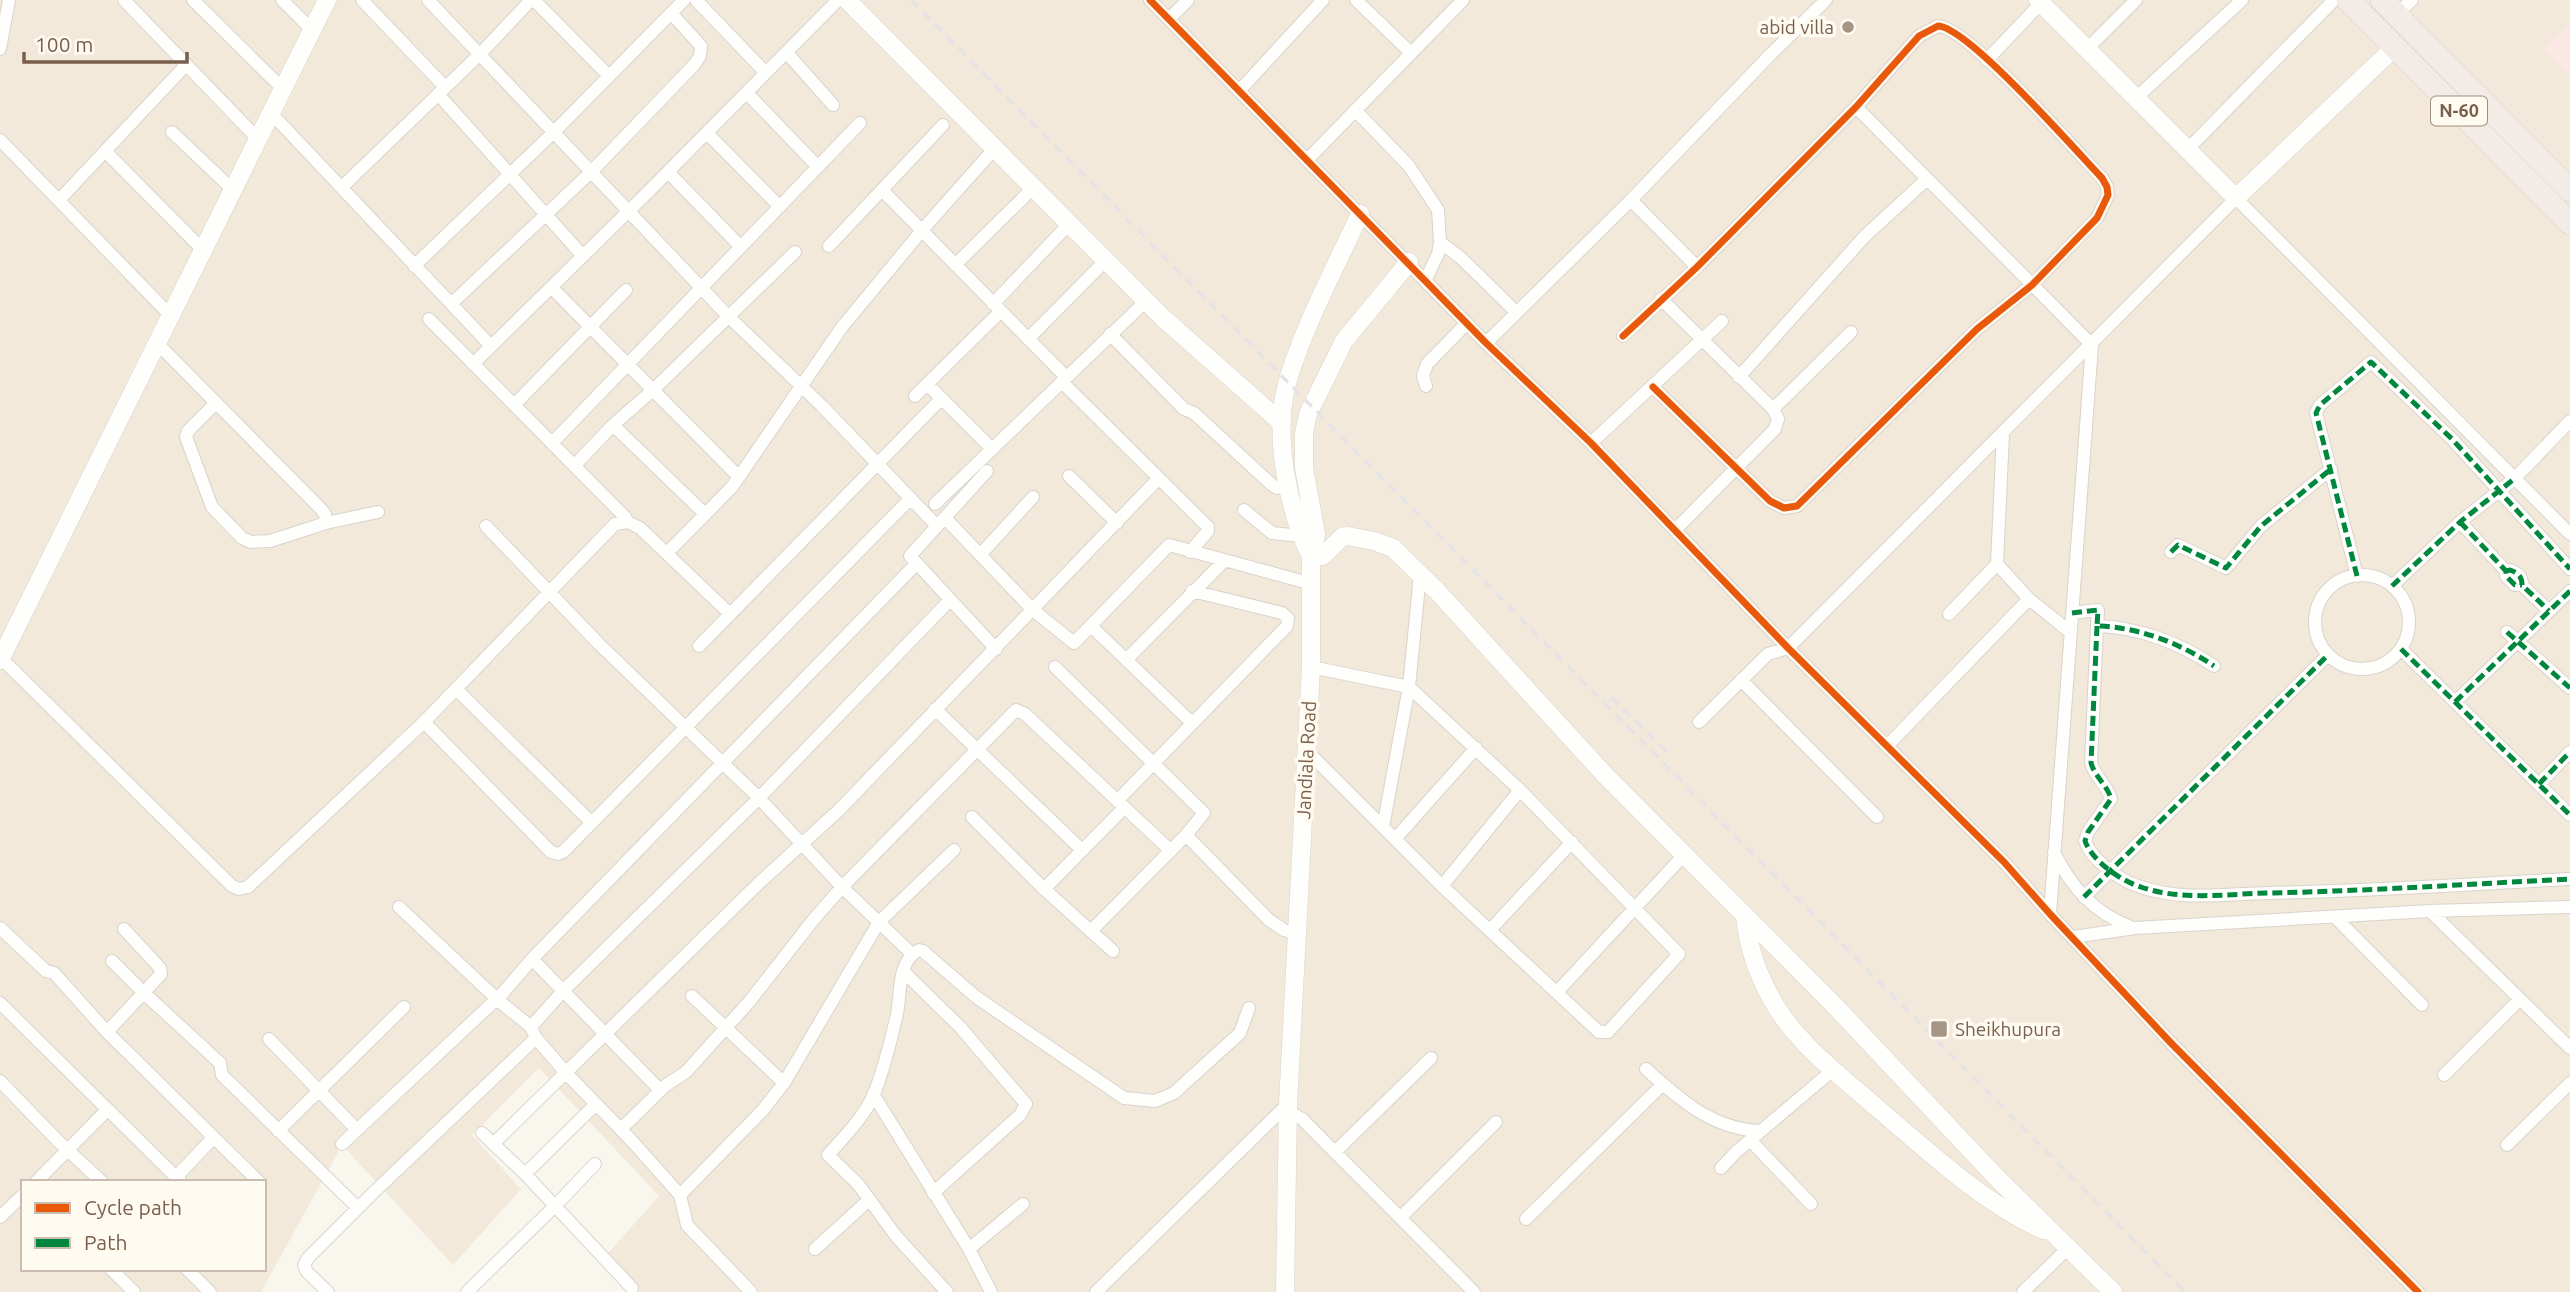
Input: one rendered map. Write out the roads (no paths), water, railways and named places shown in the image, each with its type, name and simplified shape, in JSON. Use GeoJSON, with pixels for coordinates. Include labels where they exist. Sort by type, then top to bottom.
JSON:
{"type":"FeatureCollection","features":[{"type":"Feature","properties":{"kind":"highway","name":"N-60"},"geometry":{"type":"LineString","coordinates":[[2348,0],[2570,223]]}},
{"type":"Feature","properties":{"kind":"highway","name":"N-60"},"geometry":{"type":"LineString","coordinates":[[2397,5],[2570,190]]}},
{"type":"Feature","properties":{"kind":"street"},"geometry":{"type":"LineString","coordinates":[[0,49],[9,0]]}},
{"type":"Feature","properties":{"kind":"street"},"geometry":{"type":"LineString","coordinates":[[124,0],[258,139]]}},
{"type":"Feature","properties":{"kind":"street"},"geometry":{"type":"LineString","coordinates":[[193,0],[283,89]]}},
{"type":"Feature","properties":{"kind":"street"},"geometry":{"type":"LineString","coordinates":[[282,0],[312,30]]}},
{"type":"Feature","properties":{"kind":"street"},"geometry":{"type":"LineString","coordinates":[[327,0],[1,659],[232,886],[239,889],[248,887],[424,722],[610,527],[628,522],[640,528],[730,614]]}},
{"type":"Feature","properties":{"kind":"street"},"geometry":{"type":"LineString","coordinates":[[362,0],[582,255]]}},
{"type":"Feature","properties":{"kind":"street"},"geometry":{"type":"LineString","coordinates":[[428,0],[727,316],[803,387],[911,498],[980,555],[1033,610],[1073,643],[1166,547],[1174,545],[1189,552],[1312,584]]}},
{"type":"Feature","properties":{"kind":"street"},"geometry":{"type":"LineString","coordinates":[[342,187],[532,0],[609,76]]}},
{"type":"Feature","properties":{"kind":"street"},"geometry":{"type":"LineString","coordinates":[[696,0],[766,73]]}},
{"type":"Feature","properties":{"kind":"street"},"geometry":{"type":"LineString","coordinates":[[473,364],[838,0]]}},
{"type":"Feature","properties":{"kind":"street"},"geometry":{"type":"LineString","coordinates":[[847,0],[1181,335],[1282,422]]}},
{"type":"Feature","properties":{"kind":"street"},"geometry":{"type":"LineString","coordinates":[[1150,0],[1486,343],[1591,443],[1788,649],[2004,862],[2171,1043],[2417,1292]]}},
{"type":"Feature","properties":{"kind":"street"},"geometry":{"type":"LineString","coordinates":[[1169,19],[1188,0]]}},
{"type":"Feature","properties":{"kind":"street"},"geometry":{"type":"LineString","coordinates":[[1239,91],[1323,0]]}},
{"type":"Feature","properties":{"kind":"street"},"geometry":{"type":"LineString","coordinates":[[1356,0],[1411,53]]}},
{"type":"Feature","properties":{"kind":"street"},"geometry":{"type":"LineString","coordinates":[[1307,160],[1463,0]]}},
{"type":"Feature","properties":{"kind":"street"},"geometry":{"type":"LineString","coordinates":[[1486,343],[1632,200],[1826,0]]}},
{"type":"Feature","properties":{"kind":"street"},"geometry":{"type":"LineString","coordinates":[[2087,49],[2137,0]]}},
{"type":"Feature","properties":{"kind":"street"},"geometry":{"type":"LineString","coordinates":[[2136,98],[2242,0]]}},
{"type":"Feature","properties":{"kind":"street"},"geometry":{"type":"LineString","coordinates":[[2187,150],[2334,0]]}},
{"type":"Feature","properties":{"kind":"street"},"geometry":{"type":"LineString","coordinates":[[1987,60],[2041,1],[2570,534]]}},
{"type":"Feature","properties":{"kind":"street"},"geometry":{"type":"LineString","coordinates":[[2378,31],[2397,5]]}},
{"type":"Feature","properties":{"kind":"street"},"geometry":{"type":"LineString","coordinates":[[414,266],[554,132],[674,6],[701,46],[700,56],[688,72],[591,172],[451,304]]}},
{"type":"Feature","properties":{"kind":"street"},"geometry":{"type":"LineString","coordinates":[[1623,337],[1697,267],[1856,107],[1919,36],[1938,26],[1955,32],[1987,60],[2102,178],[2107,187],[2106,203],[2097,218],[2032,285],[1977,329],[1801,504],[1792,508],[1777,506],[1653,387]]}},
{"type":"Feature","properties":{"kind":"street"},"geometry":{"type":"LineString","coordinates":[[1699,722],[1768,654],[1788,649],[2236,198],[2394,48]]}},
{"type":"Feature","properties":{"kind":"street"},"geometry":{"type":"LineString","coordinates":[[787,53],[833,106]]}},
{"type":"Feature","properties":{"kind":"street"},"geometry":{"type":"LineString","coordinates":[[60,199],[186,65]]}},
{"type":"Feature","properties":{"kind":"street"},"geometry":{"type":"LineString","coordinates":[[747,93],[818,167]]}},
{"type":"Feature","properties":{"kind":"street"},"geometry":{"type":"LineString","coordinates":[[1856,107],[2092,345],[2050,914]]}},
{"type":"Feature","properties":{"kind":"street"},"geometry":{"type":"LineString","coordinates":[[1355,110],[1409,166],[1438,210],[1440,242],[1436,262],[1426,279]]}},
{"type":"Feature","properties":{"kind":"street"},"geometry":{"type":"LineString","coordinates":[[271,113],[491,346]]}},
{"type":"Feature","properties":{"kind":"street"},"geometry":{"type":"LineString","coordinates":[[552,443],[860,123]]}},
{"type":"Feature","properties":{"kind":"street"},"geometry":{"type":"LineString","coordinates":[[829,246],[943,125]]}},
{"type":"Feature","properties":{"kind":"street"},"geometry":{"type":"LineString","coordinates":[[172,132],[233,190]]}},
{"type":"Feature","properties":{"kind":"street"},"geometry":{"type":"LineString","coordinates":[[707,133],[780,207]]}},
{"type":"Feature","properties":{"kind":"street"},"geometry":{"type":"LineString","coordinates":[[0,140],[171,316]]}},
{"type":"Feature","properties":{"kind":"street"},"geometry":{"type":"LineString","coordinates":[[667,553],[739,477],[842,327],[921,231],[994,149]]}},
{"type":"Feature","properties":{"kind":"street"},"geometry":{"type":"LineString","coordinates":[[105,151],[203,250]]}},
{"type":"Feature","properties":{"kind":"street"},"geometry":{"type":"LineString","coordinates":[[668,172],[741,247]]}},
{"type":"Feature","properties":{"kind":"street"},"geometry":{"type":"LineString","coordinates":[[1739,377],[1864,237],[1927,179]]}},
{"type":"Feature","properties":{"kind":"street"},"geometry":{"type":"LineString","coordinates":[[956,265],[1033,188]]}},
{"type":"Feature","properties":{"kind":"street"},"geometry":{"type":"LineString","coordinates":[[882,190],[1209,529],[1189,552]]}},
{"type":"Feature","properties":{"kind":"street"},"geometry":{"type":"LineString","coordinates":[[1632,200],[1697,267]]}},
{"type":"Feature","properties":{"kind":"street"},"geometry":{"type":"LineString","coordinates":[[1360,214],[1315,312],[1287,382],[1282,422],[1283,453],[1301,536],[1311,557],[1323,556],[1342,537],[1374,541],[1393,548],[1604,774],[1833,1004],[1997,1178],[2113,1292]]}},
{"type":"Feature","properties":{"kind":"street"},"geometry":{"type":"LineString","coordinates":[[915,396],[997,308],[1069,224]]}},
{"type":"Feature","properties":{"kind":"street"},"geometry":{"type":"LineString","coordinates":[[1440,242],[1461,258],[1516,312]]}},
{"type":"Feature","properties":{"kind":"street"},"geometry":{"type":"LineString","coordinates":[[575,466],[613,425],[653,390],[795,252]]}},
{"type":"Feature","properties":{"kind":"street"},"geometry":{"type":"LineString","coordinates":[[1028,339],[1106,261]]}},
{"type":"Feature","properties":{"kind":"street","name":"Jandiala Road"},"geometry":{"type":"LineString","coordinates":[[1285,1292],[1288,1107],[1311,667],[1311,557],[1316,534],[1304,468],[1304,433],[1308,414],[1344,341],[1409,262]]}},
{"type":"Feature","properties":{"kind":"street"},"geometry":{"type":"LineString","coordinates":[[551,287],[739,477]]}},
{"type":"Feature","properties":{"kind":"street"},"geometry":{"type":"LineString","coordinates":[[515,404],[626,290]]}},
{"type":"Feature","properties":{"kind":"street"},"geometry":{"type":"LineString","coordinates":[[1661,299],[1773,410],[1778,419],[1775,429],[1675,530]]}},
{"type":"Feature","properties":{"kind":"street"},"geometry":{"type":"LineString","coordinates":[[935,504],[1146,301]]}},
{"type":"Feature","properties":{"kind":"street"},"geometry":{"type":"LineString","coordinates":[[429,319],[628,522]]}},
{"type":"Feature","properties":{"kind":"street"},"geometry":{"type":"LineString","coordinates":[[1591,443],[1722,321]]}},
{"type":"Feature","properties":{"kind":"street"},"geometry":{"type":"LineString","coordinates":[[1426,386],[1423,376],[1427,363],[1467,323]]}},
{"type":"Feature","properties":{"kind":"street"},"geometry":{"type":"LineString","coordinates":[[1773,410],[1851,331]]}},
{"type":"Feature","properties":{"kind":"street"},"geometry":{"type":"LineString","coordinates":[[1110,334],[1184,409],[1194,413],[1271,484],[1277,488],[1289,486]]}},
{"type":"Feature","properties":{"kind":"street"},"geometry":{"type":"LineString","coordinates":[[157,343],[320,508],[325,514],[326,523]]}},
{"type":"Feature","properties":{"kind":"street"},"geometry":{"type":"LineString","coordinates":[[2357,576],[2316,416],[2317,409],[2371,362],[2452,439],[2570,569]]}},
{"type":"Feature","properties":{"kind":"street"},"geometry":{"type":"LineString","coordinates":[[927,384],[992,449]]}},
{"type":"Feature","properties":{"kind":"street"},"geometry":{"type":"LineString","coordinates":[[699,646],[942,399]]}},
{"type":"Feature","properties":{"kind":"street"},"geometry":{"type":"LineString","coordinates":[[216,403],[188,431],[186,437],[212,507],[243,538],[251,542],[270,541],[326,523],[377,512]]}},
{"type":"Feature","properties":{"kind":"street"},"geometry":{"type":"LineString","coordinates":[[2392,586],[2460,522],[2514,479],[2570,421]]}},
{"type":"Feature","properties":{"kind":"street"},"geometry":{"type":"LineString","coordinates":[[613,425],[705,514]]}},
{"type":"Feature","properties":{"kind":"street"},"geometry":{"type":"LineString","coordinates":[[1949,614],[1997,564],[2003,434]]}},
{"type":"Feature","properties":{"kind":"street"},"geometry":{"type":"LineString","coordinates":[[2171,552],[2178,545],[2226,568],[2261,526],[2331,469]]}},
{"type":"Feature","properties":{"kind":"street"},"geometry":{"type":"LineString","coordinates":[[987,471],[912,553],[911,558],[996,649]]}},
{"type":"Feature","properties":{"kind":"street"},"geometry":{"type":"LineString","coordinates":[[1069,475],[1117,523]]}},
{"type":"Feature","properties":{"kind":"street"},"geometry":{"type":"LineString","coordinates":[[493,1144],[838,811],[1159,478]]}},
{"type":"Feature","properties":{"kind":"street"},"geometry":{"type":"LineString","coordinates":[[980,555],[1033,497]]}},
{"type":"Feature","properties":{"kind":"street"},"geometry":{"type":"LineString","coordinates":[[424,722],[551,852],[563,852],[911,498]]}},
{"type":"Feature","properties":{"kind":"street"},"geometry":{"type":"LineString","coordinates":[[1244,510],[1272,533],[1301,536]]}},
{"type":"Feature","properties":{"kind":"street"},"geometry":{"type":"LineString","coordinates":[[2460,522],[2506,571],[2510,581],[2522,585],[2549,611]]}},
{"type":"Feature","properties":{"kind":"street"},"geometry":{"type":"LineString","coordinates":[[486,526],[685,728],[759,798],[842,887],[912,954]]}},
{"type":"Feature","properties":{"kind":"street"},"geometry":{"type":"LineString","coordinates":[[1126,660],[1224,561]]}},
{"type":"Feature","properties":{"kind":"street"},"geometry":{"type":"LineString","coordinates":[[342,1144],[497,999],[532,959],[916,564]]}},
{"type":"Feature","properties":{"kind":"street"},"geometry":{"type":"LineString","coordinates":[[1997,564],[2029,599],[2070,632]]}},
{"type":"Feature","properties":{"kind":"street"},"geometry":{"type":"LineString","coordinates":[[1383,827],[1409,687],[1420,575]]}},
{"type":"Feature","properties":{"kind":"street"},"geometry":{"type":"LineString","coordinates":[[2357,576],[2373,576],[2392,586],[2406,603],[2409,614],[2408,636],[2401,649],[2388,662],[2368,669],[2346,666],[2328,655],[2317,636],[2316,614],[2319,604],[2332,586],[2341,580],[2357,576]]}},
{"type":"Feature","properties":{"kind":"street"},"geometry":{"type":"LineString","coordinates":[[1044,889],[1082,850],[1154,762],[1284,631],[1288,622],[1287,616],[1282,613],[1192,591]]}},
{"type":"Feature","properties":{"kind":"street"},"geometry":{"type":"LineString","coordinates":[[2455,702],[2570,592]]}},
{"type":"Feature","properties":{"kind":"street"},"geometry":{"type":"LineString","coordinates":[[1887,746],[2029,599]]}},
{"type":"Feature","properties":{"kind":"street"},"geometry":{"type":"LineString","coordinates":[[328,1292],[307,1272],[304,1265],[308,1258],[533,1032],[563,991],[759,798],[950,600]]}},
{"type":"Feature","properties":{"kind":"street"},"geometry":{"type":"LineString","coordinates":[[2071,613],[2098,610],[2091,763],[2095,776],[2108,791],[2111,799],[2088,832],[2085,841],[2089,849],[2111,870],[2140,887],[2159,892],[2204,896],[2570,879]]}},
{"type":"Feature","properties":{"kind":"street"},"geometry":{"type":"LineString","coordinates":[[1090,626],[1192,723]]}},
{"type":"Feature","properties":{"kind":"street"},"geometry":{"type":"LineString","coordinates":[[2097,626],[2119,627],[2154,636],[2214,666]]}},
{"type":"Feature","properties":{"kind":"street"},"geometry":{"type":"LineString","coordinates":[[2507,632],[2570,688]]}},
{"type":"Feature","properties":{"kind":"street"},"geometry":{"type":"LineString","coordinates":[[2401,649],[2570,815]]}},
{"type":"Feature","properties":{"kind":"street"},"geometry":{"type":"LineString","coordinates":[[2084,897],[2328,655]]}},
{"type":"Feature","properties":{"kind":"street"},"geometry":{"type":"LineString","coordinates":[[1055,667],[1203,811],[1202,816],[1171,852],[1091,931]]}},
{"type":"Feature","properties":{"kind":"street"},"geometry":{"type":"LineString","coordinates":[[1307,751],[1441,886],[1604,1034],[1679,954],[1520,790],[1409,687],[1311,667]]}},
{"type":"Feature","properties":{"kind":"street"},"geometry":{"type":"LineString","coordinates":[[1741,680],[1877,817]]}},
{"type":"Feature","properties":{"kind":"street"},"geometry":{"type":"LineString","coordinates":[[457,689],[592,823]]}},
{"type":"Feature","properties":{"kind":"street"},"geometry":{"type":"LineString","coordinates":[[935,709],[1082,850]]}},
{"type":"Feature","properties":{"kind":"street"},"geometry":{"type":"LineString","coordinates":[[621,1129],[660,1090],[686,1072],[749,1002],[842,887],[1013,712],[1021,711],[1171,852]]}},
{"type":"Feature","properties":{"kind":"street"},"geometry":{"type":"LineString","coordinates":[[1395,839],[1476,748]]}},
{"type":"Feature","properties":{"kind":"street"},"geometry":{"type":"LineString","coordinates":[[2539,784],[2570,752]]}},
{"type":"Feature","properties":{"kind":"street"},"geometry":{"type":"LineString","coordinates":[[1441,886],[1520,790]]}},
{"type":"Feature","properties":{"kind":"street"},"geometry":{"type":"LineString","coordinates":[[972,817],[1044,889],[1113,951]]}},
{"type":"Feature","properties":{"kind":"street"},"geometry":{"type":"LineString","coordinates":[[1186,835],[1269,920],[1284,930],[1297,934]]}},
{"type":"Feature","properties":{"kind":"street"},"geometry":{"type":"LineString","coordinates":[[1490,930],[1572,842]]}},
{"type":"Feature","properties":{"kind":"street"},"geometry":{"type":"LineString","coordinates":[[680,1195],[761,1111],[784,1083],[879,922],[954,850]]}},
{"type":"Feature","properties":{"kind":"street"},"geometry":{"type":"LineString","coordinates":[[2054,851],[2068,878],[2084,897],[2103,914],[2135,928]]}},
{"type":"Feature","properties":{"kind":"street"},"geometry":{"type":"LineString","coordinates":[[1557,992],[1684,855]]}},
{"type":"Feature","properties":{"kind":"street"},"geometry":{"type":"LineString","coordinates":[[399,907],[533,1032],[566,1073],[680,1195],[684,1220],[690,1229],[751,1292]]}},
{"type":"Feature","properties":{"kind":"street"},"geometry":{"type":"LineString","coordinates":[[2073,937],[2135,928],[2430,911],[2570,907]]}},
{"type":"Feature","properties":{"kind":"street"},"geometry":{"type":"LineString","coordinates":[[2430,911],[2570,1048]]}},
{"type":"Feature","properties":{"kind":"street"},"geometry":{"type":"LineString","coordinates":[[1745,916],[1747,938],[1764,986],[1805,1046],[1951,1171],[2016,1218],[2062,1242]]}},
{"type":"Feature","properties":{"kind":"street"},"geometry":{"type":"LineString","coordinates":[[2335,917],[2422,1005]]}},
{"type":"Feature","properties":{"kind":"street"},"geometry":{"type":"LineString","coordinates":[[0,928],[46,971],[54,973],[107,1032],[257,1180]]}},
{"type":"Feature","properties":{"kind":"street"},"geometry":{"type":"LineString","coordinates":[[107,1032],[145,995],[160,976],[161,970],[124,929]]}},
{"type":"Feature","properties":{"kind":"street"},"geometry":{"type":"LineString","coordinates":[[947,1292],[896,1236],[858,1184],[828,1155],[857,1122],[873,1094],[897,1014],[903,971],[912,954],[923,951],[976,997],[1125,1098],[1141,1101],[1155,1101],[1174,1093],[1240,1033],[1249,1008]]}},
{"type":"Feature","properties":{"kind":"street"},"geometry":{"type":"LineString","coordinates":[[532,959],[660,1090]]}},
{"type":"Feature","properties":{"kind":"street"},"geometry":{"type":"LineString","coordinates":[[112,961],[219,1063],[222,1075],[358,1208]]}},
{"type":"Feature","properties":{"kind":"street"},"geometry":{"type":"LineString","coordinates":[[903,971],[960,1027],[1026,1102],[1020,1115],[933,1193]]}},
{"type":"Feature","properties":{"kind":"street"},"geometry":{"type":"LineString","coordinates":[[692,996],[784,1083]]}},
{"type":"Feature","properties":{"kind":"street"},"geometry":{"type":"LineString","coordinates":[[2444,1075],[2520,999]]}},
{"type":"Feature","properties":{"kind":"street"},"geometry":{"type":"LineString","coordinates":[[0,1003],[178,1179],[214,1137]]}},
{"type":"Feature","properties":{"kind":"street"},"geometry":{"type":"LineString","coordinates":[[278,1131],[404,1007]]}},
{"type":"Feature","properties":{"kind":"street"},"geometry":{"type":"LineString","coordinates":[[269,1039],[357,1130]]}},
{"type":"Feature","properties":{"kind":"street"},"geometry":{"type":"LineString","coordinates":[[1335,1152],[1432,1058]]}},
{"type":"Feature","properties":{"kind":"street"},"geometry":{"type":"LineString","coordinates":[[1646,1069],[1690,1107],[1755,1136],[1811,1204]]}},
{"type":"Feature","properties":{"kind":"street"},"geometry":{"type":"LineString","coordinates":[[1721,1168],[1833,1070]]}},
{"type":"Feature","properties":{"kind":"street"},"geometry":{"type":"LineString","coordinates":[[0,1080],[100,1180]]}},
{"type":"Feature","properties":{"kind":"street"},"geometry":{"type":"LineString","coordinates":[[2507,1145],[2570,1083]]}},
{"type":"Feature","properties":{"kind":"street"},"geometry":{"type":"LineString","coordinates":[[1526,1219],[1663,1084]]}},
{"type":"Feature","properties":{"kind":"street"},"geometry":{"type":"LineString","coordinates":[[873,1094],[969,1250],[991,1292]]}},
{"type":"Feature","properties":{"kind":"street"},"geometry":{"type":"LineString","coordinates":[[525,1174],[596,1104]]}},
{"type":"Feature","properties":{"kind":"street"},"geometry":{"type":"LineString","coordinates":[[1099,1291],[1288,1107],[1474,1292]]}},
{"type":"Feature","properties":{"kind":"street"},"geometry":{"type":"LineString","coordinates":[[38,1180],[107,1110]]}},
{"type":"Feature","properties":{"kind":"street"},"geometry":{"type":"LineString","coordinates":[[1400,1217],[1496,1122]]}},
{"type":"Feature","properties":{"kind":"street"},"geometry":{"type":"LineString","coordinates":[[482,1133],[525,1174],[632,1288]]}},
{"type":"Feature","properties":{"kind":"street"},"geometry":{"type":"LineString","coordinates":[[467,1292],[594,1164]]}},
{"type":"Feature","properties":{"kind":"street"},"geometry":{"type":"LineString","coordinates":[[0,1217],[21,1197]]}},
{"type":"Feature","properties":{"kind":"street"},"geometry":{"type":"LineString","coordinates":[[816,1249],[869,1200]]}},
{"type":"Feature","properties":{"kind":"street"},"geometry":{"type":"LineString","coordinates":[[969,1250],[1023,1204]]}},
{"type":"Feature","properties":{"kind":"street"},"geometry":{"type":"LineString","coordinates":[[2023,1292],[2062,1242]]}},
{"type":"Feature","properties":{"kind":"street"},"geometry":{"type":"LineString","coordinates":[[113,1271],[134,1292]]}},
{"type":"Feature","properties":{"kind":"street"},"geometry":{"type":"LineString","coordinates":[[189,1271],[210,1292]]}},
{"type":"Feature","properties":{"kind":"railway"},"geometry":{"type":"LineString","coordinates":[[911,0],[2185,1292]]}},
{"type":"Feature","properties":{"kind":"railway"},"geometry":{"type":"LineString","coordinates":[[1611,697],[1668,753]]}},
{"type":"Feature","properties":{"kind":"place","name":"abid villa"},"geometry":{"type":"Point","coordinates":[1848,27]}},
{"type":"Feature","properties":{"kind":"place","name":"Sheikhupura"},"geometry":{"type":"Point","coordinates":[1939,1029]}}]}
